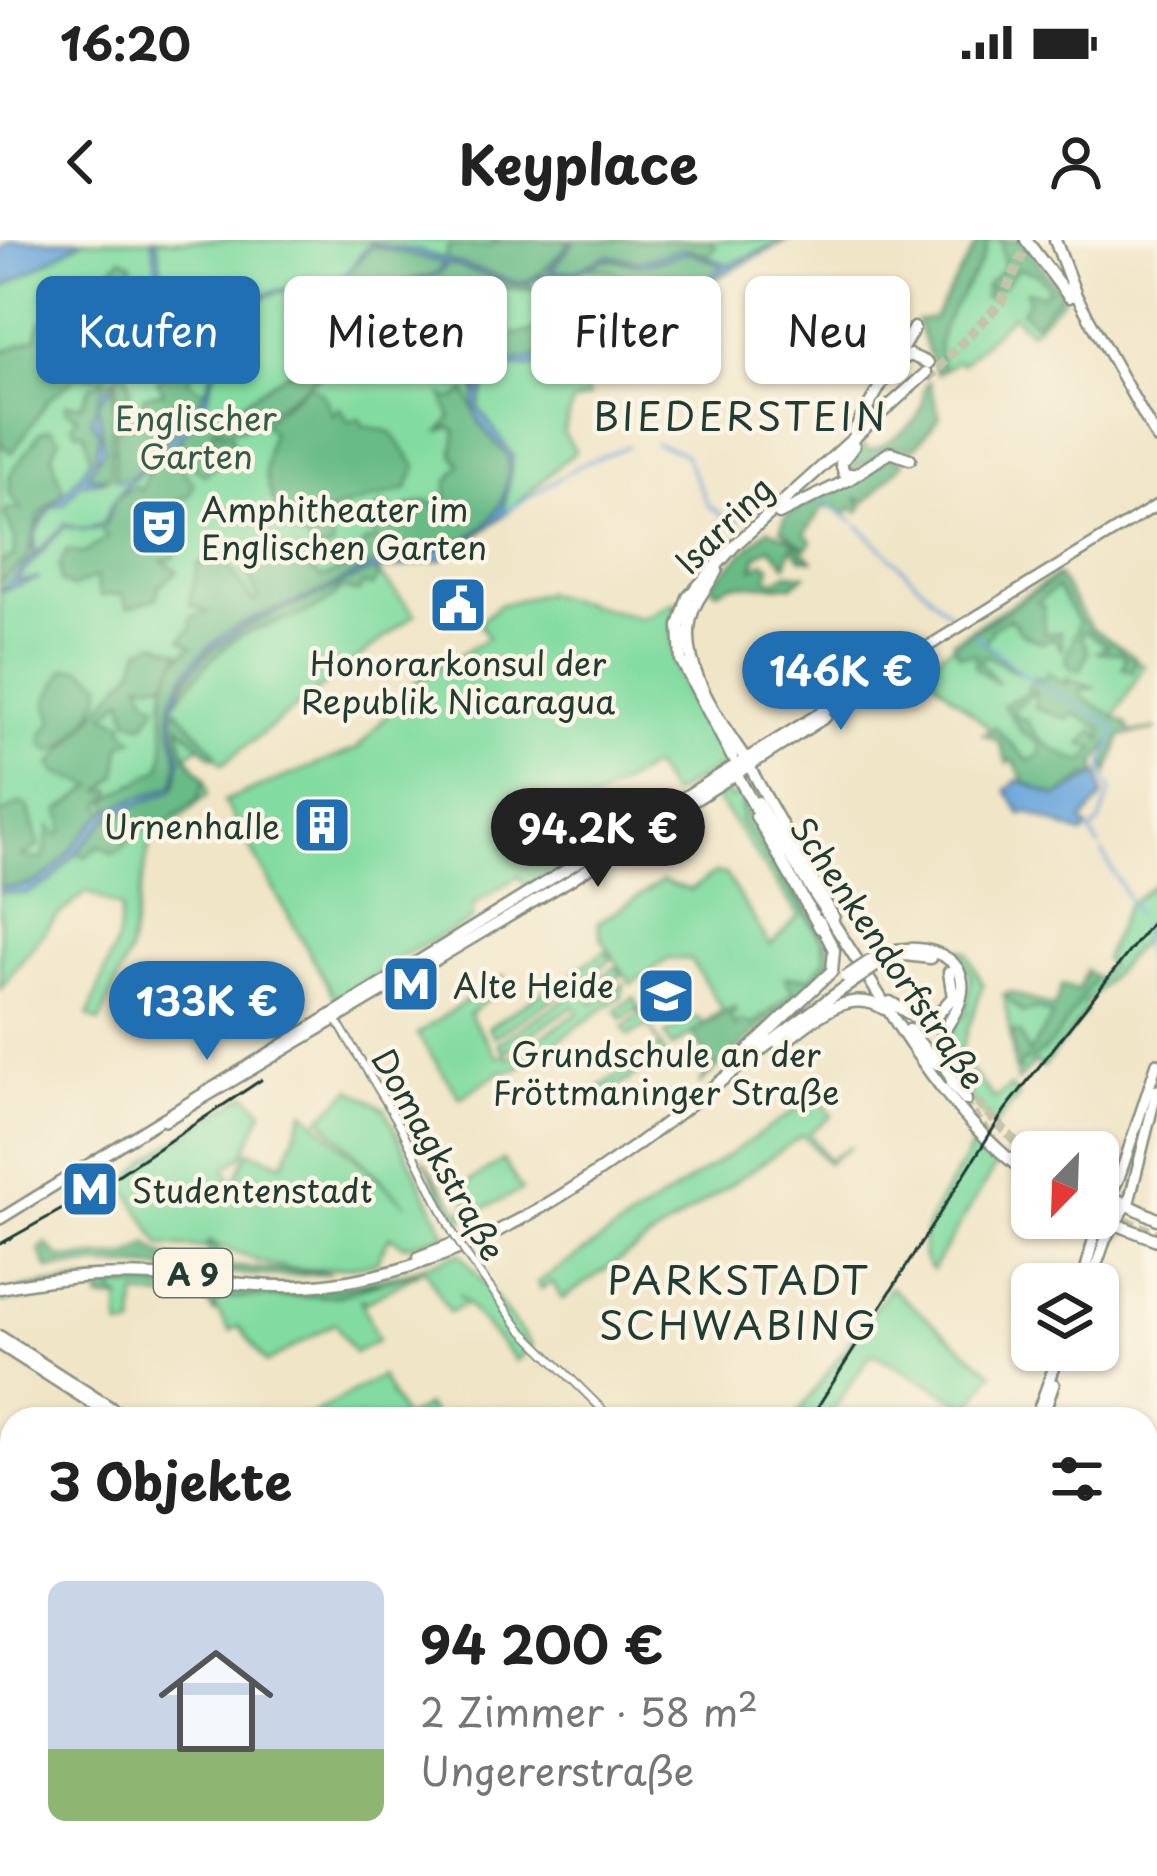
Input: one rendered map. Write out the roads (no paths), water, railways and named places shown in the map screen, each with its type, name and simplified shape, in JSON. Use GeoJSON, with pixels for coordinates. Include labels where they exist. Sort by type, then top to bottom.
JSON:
{"type":"FeatureCollection","features":[{"type":"Feature","properties":{"kind":"highway"},"geometry":{"type":"LineString","coordinates":[[1028,240],[1072,295]]}},
{"type":"Feature","properties":{"kind":"highway"},"geometry":{"type":"LineString","coordinates":[[1054,240],[1072,295]]}},
{"type":"Feature","properties":{"kind":"highway"},"geometry":{"type":"LineString","coordinates":[[910,336],[914,328]]}},
{"type":"Feature","properties":{"kind":"highway"},"geometry":{"type":"LineString","coordinates":[[910,355],[927,372]]}},
{"type":"Feature","properties":{"kind":"highway","name":"Isarring"},"geometry":{"type":"LineString","coordinates":[[740,765],[693,677],[683,647],[691,604],[717,570],[854,446],[927,372]]}},
{"type":"Feature","properties":{"kind":"highway","name":"Isarring"},"geometry":{"type":"LineString","coordinates":[[740,765],[679,672],[673,640],[679,606],[693,580],[788,505],[824,464],[927,372]]}},
{"type":"Feature","properties":{"kind":"highway"},"geometry":{"type":"LineString","coordinates":[[824,464],[862,420],[884,384]]}},
{"type":"Feature","properties":{"kind":"highway"},"geometry":{"type":"LineString","coordinates":[[854,446],[841,463],[844,473],[856,476]]}},
{"type":"Feature","properties":{"kind":"highway"},"geometry":{"type":"LineString","coordinates":[[788,505],[856,476],[890,452],[910,459]]}},
{"type":"Feature","properties":{"kind":"highway"},"geometry":{"type":"LineString","coordinates":[[717,570],[689,627],[692,663],[835,959],[827,977],[739,1064]]}},
{"type":"Feature","properties":{"kind":"highway","name":"Schenkendorfstraße"},"geometry":{"type":"LineString","coordinates":[[758,797],[889,1007],[963,1098]]}},
{"type":"Feature","properties":{"kind":"highway","name":"Schenkendorfstraße"},"geometry":{"type":"LineString","coordinates":[[758,797],[856,963],[1011,1155]]}},
{"type":"Feature","properties":{"kind":"highway"},"geometry":{"type":"LineString","coordinates":[[756,816],[832,945]]}},
{"type":"Feature","properties":{"kind":"highway"},"geometry":{"type":"LineString","coordinates":[[807,897],[856,963]]}},
{"type":"Feature","properties":{"kind":"highway"},"geometry":{"type":"LineString","coordinates":[[739,1064],[880,958],[915,947],[950,961],[962,991],[949,1022],[944,1053],[963,1098]]}},
{"type":"Feature","properties":{"kind":"highway"},"geometry":{"type":"LineString","coordinates":[[880,958],[927,957],[945,967],[954,985],[950,1005],[932,1018],[889,1007]]}},
{"type":"Feature","properties":{"kind":"highway","name":"A 9"},"geometry":{"type":"LineString","coordinates":[[0,1285],[119,1275],[305,1286],[415,1266],[530,1212],[739,1064],[846,1002],[870,1001],[889,1007]]}},
{"type":"Feature","properties":{"kind":"highway"},"geometry":{"type":"LineString","coordinates":[[1119,1203],[1157,1219]]}},
{"type":"Feature","properties":{"kind":"highway"},"geometry":{"type":"LineString","coordinates":[[1119,1226],[1157,1240]]}},
{"type":"Feature","properties":{"kind":"main road"},"geometry":{"type":"LineString","coordinates":[[1072,295],[1157,439]]}},
{"type":"Feature","properties":{"kind":"main road"},"geometry":{"type":"LineString","coordinates":[[0,1219],[154,1124],[193,1106],[1157,508]]}},
{"type":"Feature","properties":{"kind":"main road"},"geometry":{"type":"LineString","coordinates":[[1119,1170],[1157,1063]]}},
{"type":"Feature","properties":{"kind":"main road"},"geometry":{"type":"LineString","coordinates":[[1119,1218],[1141,1164],[1157,1090]]}},
{"type":"Feature","properties":{"kind":"main road"},"geometry":{"type":"LineString","coordinates":[[1142,1116],[1150,1129]]}},
{"type":"Feature","properties":{"kind":"main road"},"geometry":{"type":"LineString","coordinates":[[1127,1155],[1141,1164]]}},
{"type":"Feature","properties":{"kind":"main road"},"geometry":{"type":"LineString","coordinates":[[0,1340],[100,1407]]}},
{"type":"Feature","properties":{"kind":"main road"},"geometry":{"type":"LineString","coordinates":[[1043,1407],[1056,1371]]}},
{"type":"Feature","properties":{"kind":"main road"},"geometry":{"type":"LineString","coordinates":[[81,1393],[107,1407]]}},
{"type":"Feature","properties":{"kind":"street","name":"Domagkstraße"},"geometry":{"type":"LineString","coordinates":[[334,1015],[406,1136],[466,1256],[550,1360],[599,1407]]}},
{"type":"Feature","properties":{"kind":"water"},"geometry":{"type":"Polygon","coordinates":[[[11,240],[84,240],[0,289],[0,250],[11,240]]]}},
{"type":"Feature","properties":{"kind":"water"},"geometry":{"type":"Polygon","coordinates":[[[152,240],[159,253],[161,276],[152,240]]]}},
{"type":"Feature","properties":{"kind":"water"},"geometry":{"type":"Polygon","coordinates":[[[571,240],[553,271],[574,271],[608,255],[642,261],[681,249],[729,264],[788,240],[718,276],[711,276],[723,267],[690,252],[642,265],[611,257],[573,274],[540,276],[571,240]]]}},
{"type":"Feature","properties":{"kind":"water"},"geometry":{"type":"Polygon","coordinates":[[[371,243],[420,251],[499,276],[448,264],[439,274],[428,276],[444,263],[372,246],[349,271],[371,243]]]}},
{"type":"Feature","properties":{"kind":"water"},"geometry":{"type":"Polygon","coordinates":[[[528,358],[531,367],[507,369],[509,363],[528,358]]]}},
{"type":"Feature","properties":{"kind":"water"},"geometry":{"type":"Polygon","coordinates":[[[211,384],[201,412],[118,496],[130,479],[181,426],[211,384]]]}},
{"type":"Feature","properties":{"kind":"water"},"geometry":{"type":"Polygon","coordinates":[[[488,384],[479,408],[513,456],[503,516],[441,560],[367,572],[251,623],[207,652],[184,680],[172,711],[181,761],[172,791],[110,816],[51,881],[25,894],[0,892],[0,886],[18,887],[47,875],[111,810],[173,785],[177,755],[170,714],[173,698],[182,679],[212,644],[242,624],[363,569],[446,547],[485,525],[507,485],[508,457],[482,426],[475,410],[478,390],[488,384]]]}},
{"type":"Feature","properties":{"kind":"water"},"geometry":{"type":"Polygon","coordinates":[[[112,386],[98,403],[104,450],[87,476],[108,480],[80,484],[65,504],[52,507],[35,534],[44,516],[90,459],[99,456],[95,450],[100,434],[91,419],[103,387],[112,386]]]}},
{"type":"Feature","properties":{"kind":"water"},"geometry":{"type":"Polygon","coordinates":[[[65,524],[77,528],[65,526],[16,581],[40,578],[0,591],[33,557],[35,534],[35,555],[65,524]]]}},
{"type":"Feature","properties":{"kind":"water"},"geometry":{"type":"Polygon","coordinates":[[[1099,773],[1103,796],[1082,822],[1088,828],[1083,835],[1028,812],[1021,814],[1006,790],[1018,780],[1057,797],[1099,773]]]}},
{"type":"Feature","properties":{"kind":"waterway"},"geometry":{"type":"LineString","coordinates":[[655,443],[684,453],[708,505],[733,523],[769,503]]}},
{"type":"Feature","properties":{"kind":"waterway"},"geometry":{"type":"LineString","coordinates":[[504,513],[580,465],[628,446]]}},
{"type":"Feature","properties":{"kind":"waterway"},"geometry":{"type":"LineString","coordinates":[[118,481],[130,481]]}},
{"type":"Feature","properties":{"kind":"waterway"},"geometry":{"type":"LineString","coordinates":[[821,500],[854,522]]}},
{"type":"Feature","properties":{"kind":"waterway"},"geometry":{"type":"LineString","coordinates":[[859,526],[954,618]]}},
{"type":"Feature","properties":{"kind":"waterway"},"geometry":{"type":"LineString","coordinates":[[975,634],[1027,677],[1115,727],[1103,764],[1111,790],[1100,822],[1090,832]]}},
{"type":"Feature","properties":{"kind":"waterway"},"geometry":{"type":"LineString","coordinates":[[1090,832],[1099,846]]}},
{"type":"Feature","properties":{"kind":"waterway"},"geometry":{"type":"LineString","coordinates":[[1103,853],[1137,915]]}},
{"type":"Feature","properties":{"kind":"waterway"},"geometry":{"type":"LineString","coordinates":[[1141,924],[1151,999]]}},
{"type":"Feature","properties":{"kind":"tunnel"},"geometry":{"type":"LineString","coordinates":[[928,379],[1001,302],[1029,241]]}},
{"type":"Feature","properties":{"kind":"tunnel"},"geometry":{"type":"LineString","coordinates":[[737,755],[762,800]]}},
{"type":"Feature","properties":{"kind":"tunnel"},"geometry":{"type":"LineString","coordinates":[[967,1091],[1011,1137]]}},
{"type":"Feature","properties":{"kind":"tunnel"},"geometry":{"type":"LineString","coordinates":[[963,1103],[993,1138]]}},
{"type":"Feature","properties":{"kind":"tunnel"},"geometry":{"type":"LineString","coordinates":[[1119,1219],[1157,1234]]}},
{"type":"Feature","properties":{"kind":"tram line"},"geometry":{"type":"LineString","coordinates":[[818,1407],[1005,1110],[1157,916]]}},
{"type":"Feature","properties":{"kind":"railway"},"geometry":{"type":"LineString","coordinates":[[0,1244],[91,1193],[261,1080]]}},
{"type":"Feature","properties":{"kind":"place","name":"Amphitheater im Englischen Garten"},"geometry":{"type":"Point","coordinates":[159,527]}},
{"type":"Feature","properties":{"kind":"place","name":"Honorarkonsul der Republik Nicaragua"},"geometry":{"type":"Point","coordinates":[458,605]}},
{"type":"Feature","properties":{"kind":"place","name":"Urnenhalle"},"geometry":{"type":"Point","coordinates":[322,825]}},
{"type":"Feature","properties":{"kind":"place","name":"Alte Heide"},"geometry":{"type":"Point","coordinates":[411,984]}},
{"type":"Feature","properties":{"kind":"place","name":"Grundschule an der Fröttmaninger Straße"},"geometry":{"type":"Point","coordinates":[666,996]}},
{"type":"Feature","properties":{"kind":"place","name":"Studentenstadt"},"geometry":{"type":"Point","coordinates":[90,1189]}},
{"type":"Feature","properties":{"kind":"district","name":"BIEDERSTEIN"},"geometry":{"type":"Point","coordinates":[741,414]}},
{"type":"Feature","properties":{"kind":"district","name":"PARKSTADT SCHWABING"},"geometry":{"type":"Point","coordinates":[739,1300]}},
{"type":"Feature","properties":{"kind":"park label","name":"Englischer Garten"},"geometry":{"type":"Point","coordinates":[196,436]}}]}
